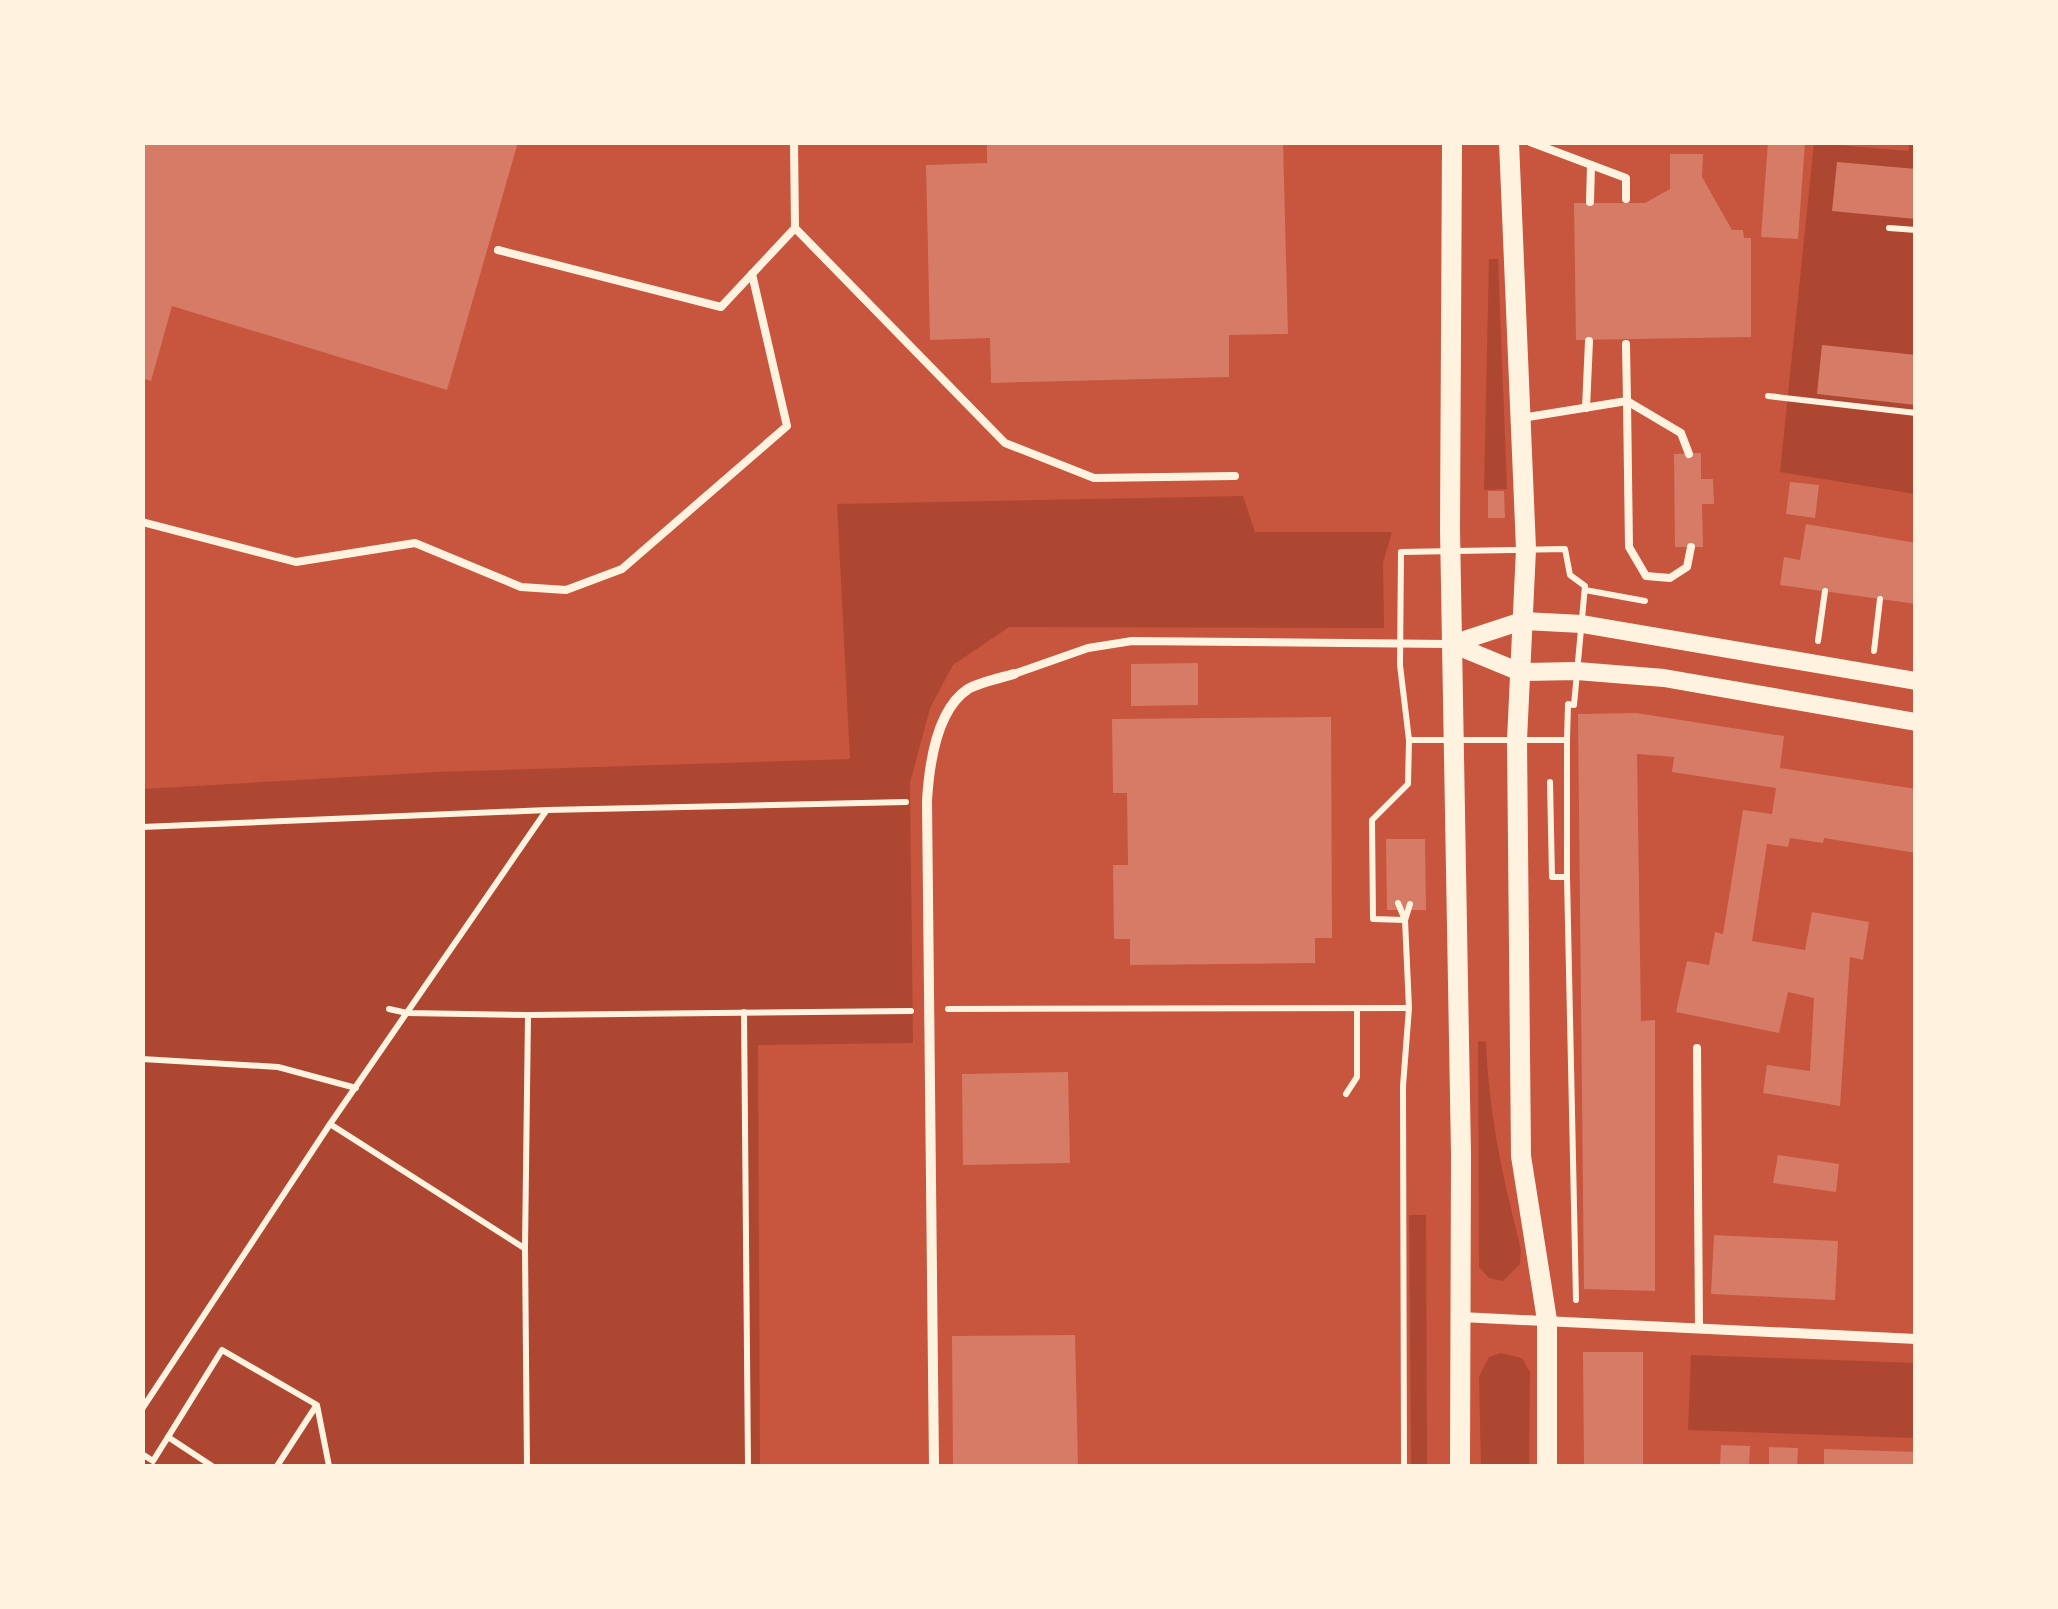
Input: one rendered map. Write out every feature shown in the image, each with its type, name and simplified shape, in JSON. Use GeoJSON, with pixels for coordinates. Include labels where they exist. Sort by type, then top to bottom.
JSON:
{"type":"FeatureCollection","features":[{"type":"Feature","properties":{"kind":"main road"},"geometry":{"type":"LineString","coordinates":[[1452,142],[1452,644],[1460,1466]]}},
{"type":"Feature","properties":{"kind":"main road"},"geometry":{"type":"LineString","coordinates":[[1509,142],[1526,549],[1516,740],[1522,1156],[1547,1320],[1548,1466]]}},
{"type":"Feature","properties":{"kind":"street"},"geometry":{"type":"LineString","coordinates":[[1452,644],[1522,621],[1602,626],[1916,681]]}},
{"type":"Feature","properties":{"kind":"street"},"geometry":{"type":"LineString","coordinates":[[1452,644],[1520,672],[1577,671],[1664,678],[1916,722]]}},
{"type":"Feature","properties":{"kind":"street"},"geometry":{"type":"LineString","coordinates":[[934,1466],[927,801],[930,764],[950,710],[967,690],[1014,674]]}},
{"type":"Feature","properties":{"kind":"street"},"geometry":{"type":"LineString","coordinates":[[1461,1316],[1916,1338]]}},
{"type":"Feature","properties":{"kind":"lane"},"geometry":{"type":"LineString","coordinates":[[794,142],[795,228],[1005,443],[1094,478],[1235,476]]}},
{"type":"Feature","properties":{"kind":"lane"},"geometry":{"type":"LineString","coordinates":[[1530,142],[1626,178],[1626,200]]}},
{"type":"Feature","properties":{"kind":"lane"},"geometry":{"type":"LineString","coordinates":[[1590,202],[1591,164]]}},
{"type":"Feature","properties":{"kind":"lane"},"geometry":{"type":"LineString","coordinates":[[498,250],[721,307],[795,228]]}},
{"type":"Feature","properties":{"kind":"lane"},"geometry":{"type":"LineString","coordinates":[[142,522],[296,562],[414,543],[521,587],[566,590],[622,569],[787,426],[752,274]]}},
{"type":"Feature","properties":{"kind":"lane"},"geometry":{"type":"LineString","coordinates":[[1586,408],[1589,342]]}},
{"type":"Feature","properties":{"kind":"lane"},"geometry":{"type":"LineString","coordinates":[[1626,344],[1629,547],[1646,576],[1670,578],[1687,567],[1690,546]]}},
{"type":"Feature","properties":{"kind":"lane"},"geometry":{"type":"LineString","coordinates":[[1522,418],[1627,401],[1681,433],[1689,454]]}},
{"type":"Feature","properties":{"kind":"lane"},"geometry":{"type":"LineString","coordinates":[[1014,674],[1088,648],[1132,640],[1452,644]]}},
{"type":"Feature","properties":{"kind":"lane"},"geometry":{"type":"LineString","coordinates":[[1698,1048],[1699,1328]]}},
{"type":"Feature","properties":{"kind":"path"},"geometry":{"type":"LineString","coordinates":[[1888,228],[1916,230]]}},
{"type":"Feature","properties":{"kind":"path"},"geometry":{"type":"LineString","coordinates":[[1768,396],[1916,413]]}},
{"type":"Feature","properties":{"kind":"path"},"geometry":{"type":"LineString","coordinates":[[1585,590],[1645,601]]}},
{"type":"Feature","properties":{"kind":"path"},"geometry":{"type":"LineString","coordinates":[[1814,662],[1825,591]]}},
{"type":"Feature","properties":{"kind":"path"},"geometry":{"type":"LineString","coordinates":[[1871,672],[1880,599]]}},
{"type":"Feature","properties":{"kind":"path"},"geometry":{"type":"LineString","coordinates":[[1405,920],[1373,919],[1372,820],[1408,784],[1408,740]]}},
{"type":"Feature","properties":{"kind":"path"},"geometry":{"type":"LineString","coordinates":[[1567,740],[1576,1322]]}},
{"type":"Feature","properties":{"kind":"path"},"geometry":{"type":"LineString","coordinates":[[1550,782],[1552,877],[1567,877]]}},
{"type":"Feature","properties":{"kind":"path"},"geometry":{"type":"LineString","coordinates":[[142,827],[547,810],[900,802]]}},
{"type":"Feature","properties":{"kind":"path"},"geometry":{"type":"LineString","coordinates":[[142,1409],[330,1124],[547,810]]}},
{"type":"Feature","properties":{"kind":"path"},"geometry":{"type":"LineString","coordinates":[[1398,903],[1405,920],[1410,1008],[1403,1086],[1404,1466]]}},
{"type":"Feature","properties":{"kind":"path"},"geometry":{"type":"LineString","coordinates":[[1405,920],[1410,904]]}},
{"type":"Feature","properties":{"kind":"path"},"geometry":{"type":"LineString","coordinates":[[1346,1094],[1357,1077],[1357,1008]]}},
{"type":"Feature","properties":{"kind":"path"},"geometry":{"type":"LineString","coordinates":[[962,1009],[1410,1008]]}},
{"type":"Feature","properties":{"kind":"path"},"geometry":{"type":"LineString","coordinates":[[389,1009],[407,1013],[528,1016],[899,1011]]}},
{"type":"Feature","properties":{"kind":"path"},"geometry":{"type":"LineString","coordinates":[[744,1012],[748,1466]]}},
{"type":"Feature","properties":{"kind":"path"},"geometry":{"type":"LineString","coordinates":[[527,1466],[528,1016]]}},
{"type":"Feature","properties":{"kind":"path"},"geometry":{"type":"LineString","coordinates":[[142,1059],[278,1067],[356,1088]]}},
{"type":"Feature","properties":{"kind":"path"},"geometry":{"type":"LineString","coordinates":[[330,1124],[525,1248]]}},
{"type":"Feature","properties":{"kind":"path"},"geometry":{"type":"LineString","coordinates":[[142,1454],[154,1461],[222,1350],[317,1405],[328,1466]]}},
{"type":"Feature","properties":{"kind":"path"},"geometry":{"type":"LineString","coordinates":[[277,1466],[317,1405]]}},
{"type":"Feature","properties":{"kind":"path"},"geometry":{"type":"LineString","coordinates":[[168,1437],[212,1466]]}},
{"type":"Feature","properties":{"kind":"shaded area"},"geometry":{"type":"Polygon","coordinates":[[[1814,143],[1908,151],[1910,143],[1915,143],[1915,494],[1780,472],[1814,143]]]}},
{"type":"Feature","properties":{"kind":"shaded area"},"geometry":{"type":"Polygon","coordinates":[[[1489,259],[1498,259],[1507,489],[1484,490],[1489,259]]]}},
{"type":"Feature","properties":{"kind":"shaded area"},"geometry":{"type":"Polygon","coordinates":[[[1243,496],[1255,532],[1392,532],[1383,563],[1384,628],[1009,627],[953,665],[930,708],[910,783],[913,1043],[758,1045],[760,1466],[143,1466],[143,789],[436,772],[850,759],[837,504],[1243,496]]]}},
{"type":"Feature","properties":{"kind":"shaded area"},"geometry":{"type":"Polygon","coordinates":[[[1478,1041],[1486,1042],[1498,1147],[1521,1249],[1520,1264],[1503,1281],[1489,1278],[1479,1267],[1478,1041]]]}},
{"type":"Feature","properties":{"kind":"shaded area"},"geometry":{"type":"Polygon","coordinates":[[[1409,1215],[1426,1215],[1427,1466],[1411,1466],[1409,1215]]]}},
{"type":"Feature","properties":{"kind":"shaded area"},"geometry":{"type":"Polygon","coordinates":[[[1501,1353],[1522,1358],[1530,1372],[1529,1466],[1481,1466],[1479,1377],[1489,1357],[1501,1353]]]}},
{"type":"Feature","properties":{"kind":"shaded area"},"geometry":{"type":"Polygon","coordinates":[[[1691,1355],[1915,1363],[1915,1438],[1688,1430],[1691,1355]]]}},
{"type":"Feature","properties":{"kind":"building"},"geometry":{"type":"Polygon","coordinates":[[[142,142],[518,142],[447,390],[172,306],[151,381],[142,378],[142,142]]]}},
{"type":"Feature","properties":{"kind":"building"},"geometry":{"type":"Polygon","coordinates":[[[987,142],[1283,142],[1288,334],[1229,335],[1229,377],[991,383],[990,338],[930,340],[926,165],[987,163],[987,142]]]}},
{"type":"Feature","properties":{"kind":"building"},"geometry":{"type":"Polygon","coordinates":[[[1768,142],[1805,142],[1798,239],[1761,237],[1768,142]]]}},
{"type":"Feature","properties":{"kind":"building"},"geometry":{"type":"Polygon","coordinates":[[[1670,154],[1703,154],[1702,177],[1732,230],[1743,230],[1744,238],[1751,238],[1751,337],[1576,340],[1574,203],[1645,203],[1670,189],[1670,154]]]}},
{"type":"Feature","properties":{"kind":"building"},"geometry":{"type":"Polygon","coordinates":[[[1837,162],[1916,169],[1916,219],[1832,211],[1837,162]]]}},
{"type":"Feature","properties":{"kind":"building"},"geometry":{"type":"Polygon","coordinates":[[[1822,345],[1916,355],[1916,405],[1817,394],[1822,345]]]}},
{"type":"Feature","properties":{"kind":"building"},"geometry":{"type":"Polygon","coordinates":[[[1701,453],[1701,479],[1713,479],[1714,504],[1702,504],[1703,547],[1675,547],[1674,454],[1701,453]]]}},
{"type":"Feature","properties":{"kind":"building"},"geometry":{"type":"Polygon","coordinates":[[[1790,482],[1819,485],[1815,518],[1786,514],[1790,482]]]}},
{"type":"Feature","properties":{"kind":"building"},"geometry":{"type":"Polygon","coordinates":[[[1488,491],[1504,491],[1505,518],[1488,518],[1488,491]]]}},
{"type":"Feature","properties":{"kind":"building"},"geometry":{"type":"Polygon","coordinates":[[[1806,524],[1916,543],[1916,604],[1780,585],[1784,557],[1800,560],[1806,524]]]}},
{"type":"Feature","properties":{"kind":"building"},"geometry":{"type":"Polygon","coordinates":[[[1198,663],[1198,705],[1131,706],[1131,664],[1198,663]]]}},
{"type":"Feature","properties":{"kind":"building"},"geometry":{"type":"Polygon","coordinates":[[[1636,713],[1784,736],[1780,768],[1916,789],[1916,853],[1824,838],[1823,843],[1790,838],[1788,847],[1767,844],[1752,941],[1805,950],[1812,912],[1869,922],[1863,960],[1850,957],[1840,1106],[1763,1093],[1767,1065],[1810,1071],[1814,998],[1788,992],[1779,1033],[1676,1012],[1687,961],[1709,965],[1715,932],[1723,934],[1743,810],[1772,814],[1776,788],[1672,772],[1674,757],[1637,754],[1641,1021],[1655,1020],[1655,1291],[1584,1289],[1578,714],[1636,713]]]}},
{"type":"Feature","properties":{"kind":"building"},"geometry":{"type":"Polygon","coordinates":[[[1331,717],[1332,938],[1315,938],[1315,963],[1130,965],[1130,939],[1114,939],[1113,865],[1128,865],[1127,793],[1113,793],[1112,719],[1331,717]]]}},
{"type":"Feature","properties":{"kind":"building"},"geometry":{"type":"Polygon","coordinates":[[[1386,839],[1425,839],[1426,910],[1387,910],[1386,839]]]}},
{"type":"Feature","properties":{"kind":"building"},"geometry":{"type":"Polygon","coordinates":[[[1068,1072],[1070,1163],[963,1165],[962,1074],[1068,1072]]]}},
{"type":"Feature","properties":{"kind":"building"},"geometry":{"type":"Polygon","coordinates":[[[1778,1155],[1839,1164],[1836,1192],[1773,1183],[1778,1155]]]}},
{"type":"Feature","properties":{"kind":"building"},"geometry":{"type":"Polygon","coordinates":[[[1714,1235],[1838,1241],[1835,1300],[1711,1294],[1714,1235]]]}},
{"type":"Feature","properties":{"kind":"building"},"geometry":{"type":"Polygon","coordinates":[[[1075,1335],[1078,1466],[953,1466],[952,1336],[1075,1335]]]}},
{"type":"Feature","properties":{"kind":"building"},"geometry":{"type":"Polygon","coordinates":[[[1583,1352],[1643,1352],[1643,1466],[1584,1466],[1583,1352]]]}},
{"type":"Feature","properties":{"kind":"building"},"geometry":{"type":"Polygon","coordinates":[[[1721,1445],[1750,1446],[1749,1466],[1720,1466],[1721,1445]]]}},
{"type":"Feature","properties":{"kind":"building"},"geometry":{"type":"Polygon","coordinates":[[[1769,1447],[1798,1448],[1797,1466],[1769,1466],[1769,1447]]]}},
{"type":"Feature","properties":{"kind":"building"},"geometry":{"type":"Polygon","coordinates":[[[1824,1449],[1916,1452],[1916,1466],[1824,1466],[1824,1449]]]}}]}
